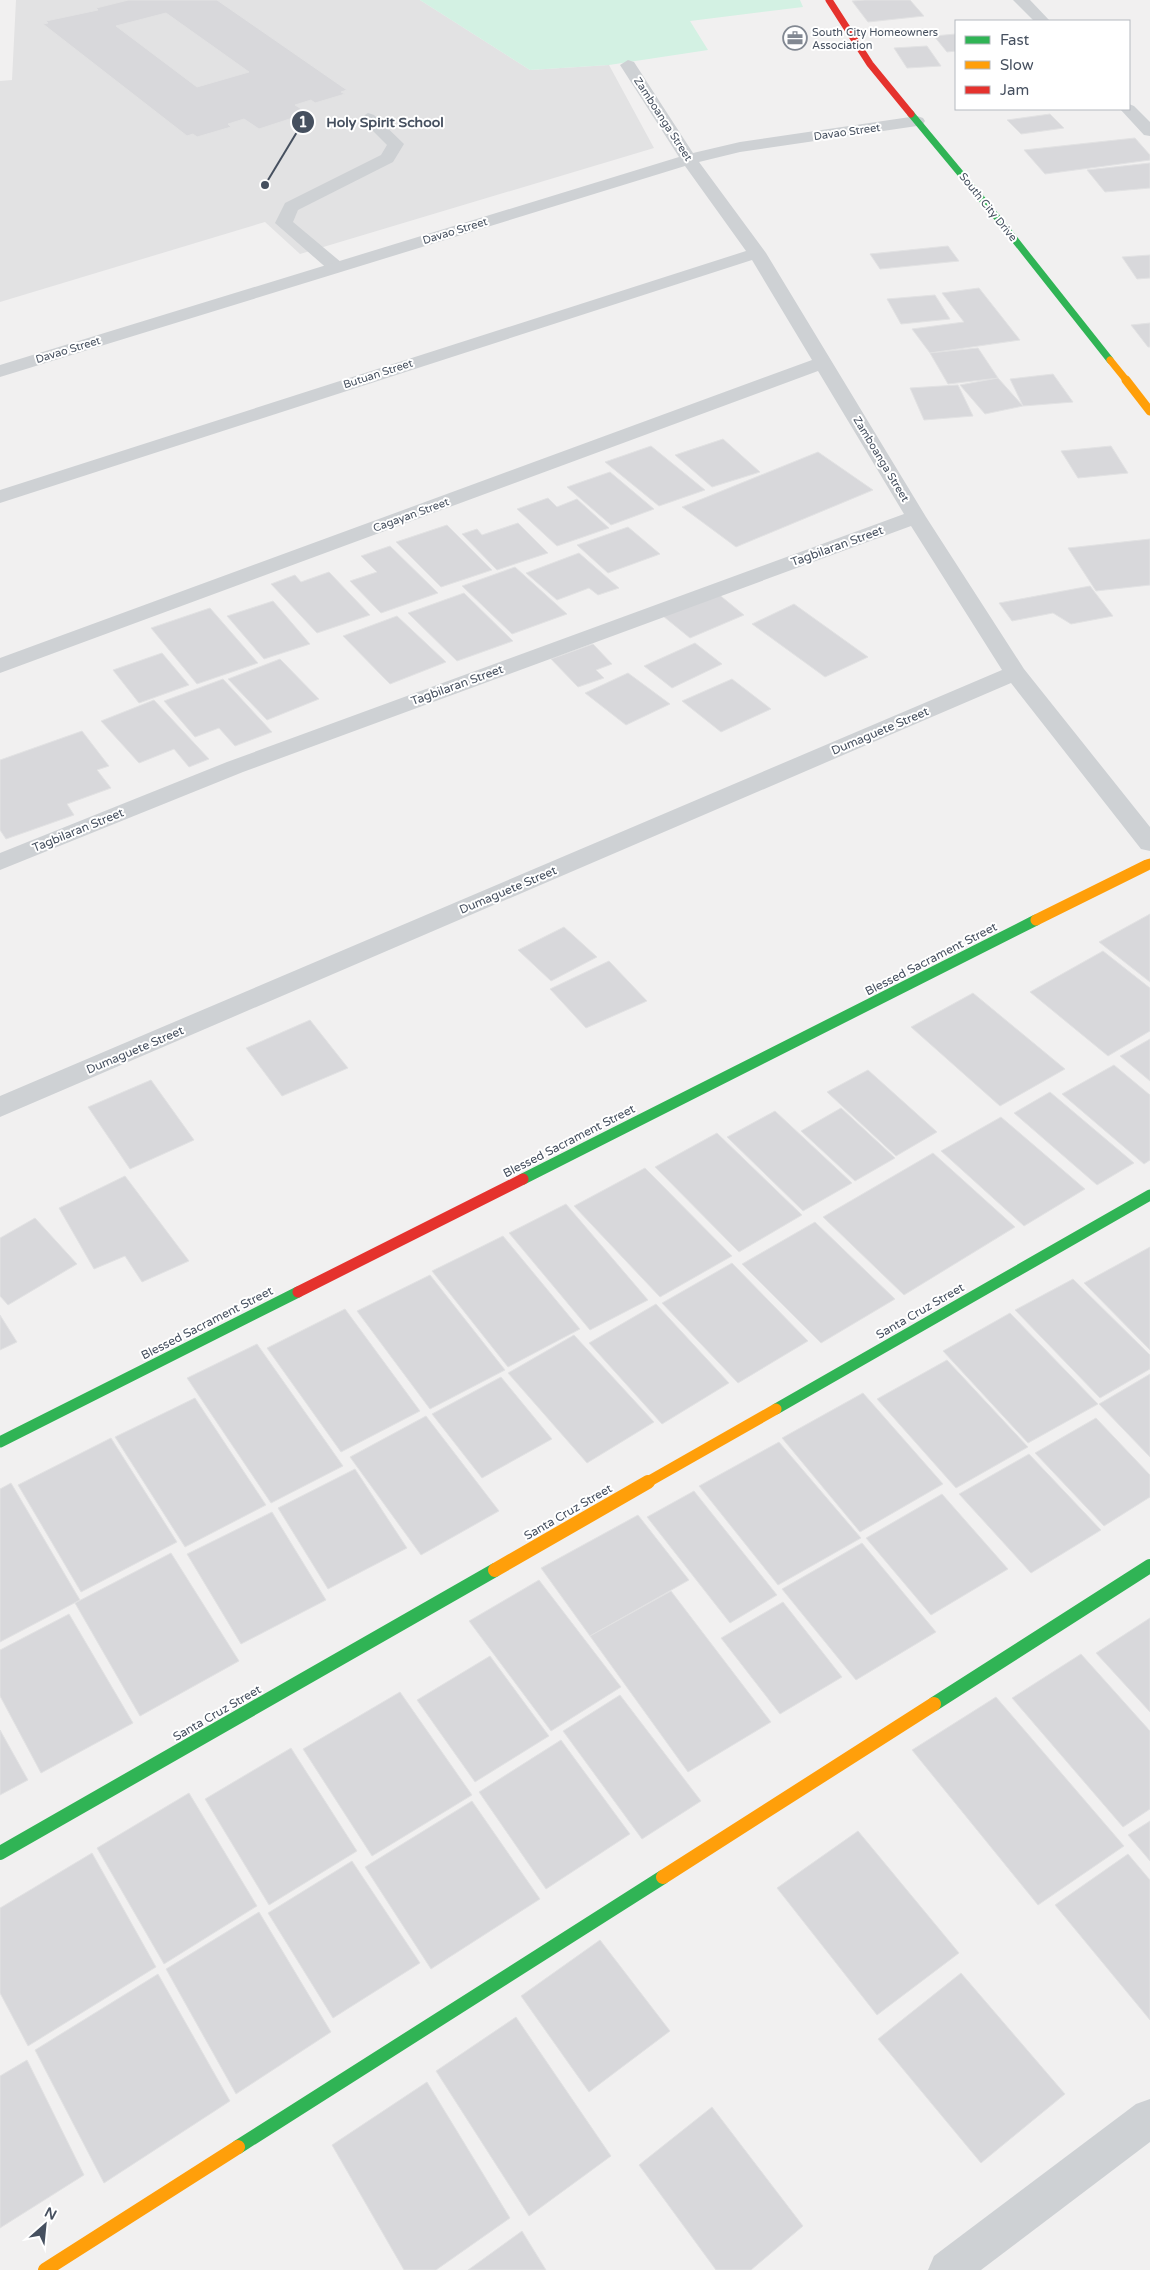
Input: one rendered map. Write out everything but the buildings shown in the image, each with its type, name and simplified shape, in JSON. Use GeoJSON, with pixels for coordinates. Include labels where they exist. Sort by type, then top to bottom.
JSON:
{"type":"FeatureCollection","features":[{"type":"Feature","properties":{"kind":"street","name":"South City Drive"},"geometry":{"type":"LineString","coordinates":[[829,0],[870,64],[1000,221],[1150,411]]}},
{"type":"Feature","properties":{"kind":"street"},"geometry":{"type":"LineString","coordinates":[[1021,0],[1041,20]]}},
{"type":"Feature","properties":{"kind":"street","name":"Zamboanga Street"},"geometry":{"type":"LineString","coordinates":[[628,65],[689,159],[757,253],[916,517],[1016,673],[1150,843]]}},
{"type":"Feature","properties":{"kind":"street"},"geometry":{"type":"LineString","coordinates":[[1129,110],[1150,131]]}},
{"type":"Feature","properties":{"kind":"street"},"geometry":{"type":"LineString","coordinates":[[336,267],[284,223],[291,207],[387,158],[396,144],[368,118]]}},
{"type":"Feature","properties":{"kind":"street","name":"Davao Street"},"geometry":{"type":"LineString","coordinates":[[0,370],[689,159],[740,147],[917,121]]}},
{"type":"Feature","properties":{"kind":"street","name":"Butuan Street"},"geometry":{"type":"LineString","coordinates":[[0,497],[757,253]]}},
{"type":"Feature","properties":{"kind":"street","name":"Cagayan Street"},"geometry":{"type":"LineString","coordinates":[[0,666],[822,363]]}},
{"type":"Feature","properties":{"kind":"street","name":"Tagbilaran Street"},"geometry":{"type":"LineString","coordinates":[[0,862],[235,767],[916,517]]}},
{"type":"Feature","properties":{"kind":"street","name":"Dumaguete Street"},"geometry":{"type":"LineString","coordinates":[[0,1107],[1016,673]]}},
{"type":"Feature","properties":{"kind":"street","name":"Blessed Sacrament Street"},"geometry":{"type":"LineString","coordinates":[[0,1442],[1150,864]]}},
{"type":"Feature","properties":{"kind":"street","name":"Santa Cruz Street"},"geometry":{"type":"LineString","coordinates":[[0,1853],[1150,1195]]}},
{"type":"Feature","properties":{"kind":"street"},"geometry":{"type":"LineString","coordinates":[[45,2270],[1150,1566]]}},
{"type":"Feature","properties":{"kind":"street"},"geometry":{"type":"LineString","coordinates":[[948,2270],[1150,2118]]}},
{"type":"Feature","properties":{"kind":"shaded area"},"geometry":{"type":"Polygon","coordinates":[[[16,0],[420,0],[530,70],[609,65],[654,148],[300,254],[265,222],[0,302],[0,81],[12,80],[16,0]]]}},
{"type":"Feature","properties":{"kind":"green space"},"geometry":{"type":"Polygon","coordinates":[[[420,0],[800,0],[803,7],[690,21],[708,50],[609,65],[530,70],[420,0]]]}},
{"type":"Feature","properties":{"kind":"traffic: fast"},"geometry":{"type":"LineString","coordinates":[[911,114],[1000,221],[1110,360]]}},
{"type":"Feature","properties":{"kind":"traffic: fast"},"geometry":{"type":"LineString","coordinates":[[523,1179],[1036,920]]}},
{"type":"Feature","properties":{"kind":"traffic: fast"},"geometry":{"type":"LineString","coordinates":[[776,1409],[1150,1195]]}},
{"type":"Feature","properties":{"kind":"traffic: fast"},"geometry":{"type":"LineString","coordinates":[[0,1442],[298,1292]]}},
{"type":"Feature","properties":{"kind":"traffic: fast"},"geometry":{"type":"LineString","coordinates":[[934,1704],[1150,1566]]}},
{"type":"Feature","properties":{"kind":"traffic: fast"},"geometry":{"type":"LineString","coordinates":[[0,1853],[495,1570]]}},
{"type":"Feature","properties":{"kind":"traffic: fast"},"geometry":{"type":"LineString","coordinates":[[238,2147],[663,1877]]}},
{"type":"Feature","properties":{"kind":"traffic: slow"},"geometry":{"type":"LineString","coordinates":[[1110,360],[1150,411]]}},
{"type":"Feature","properties":{"kind":"traffic: slow"},"geometry":{"type":"LineString","coordinates":[[1036,920],[1150,863]]}},
{"type":"Feature","properties":{"kind":"traffic: slow"},"geometry":{"type":"LineString","coordinates":[[495,1570],[776,1409]]}},
{"type":"Feature","properties":{"kind":"traffic: slow"},"geometry":{"type":"LineString","coordinates":[[663,1877],[934,1704]]}},
{"type":"Feature","properties":{"kind":"traffic: slow"},"geometry":{"type":"LineString","coordinates":[[45,2270],[238,2147]]}},
{"type":"Feature","properties":{"kind":"traffic: jam"},"geometry":{"type":"LineString","coordinates":[[829,0],[870,64],[911,114]]}},
{"type":"Feature","properties":{"kind":"traffic: jam"},"geometry":{"type":"LineString","coordinates":[[298,1292],[523,1179]]}},
{"type":"Feature","properties":{"kind":"place","name":"South City Homeowners Association"},"geometry":{"type":"Point","coordinates":[795,38]}},
{"type":"Feature","properties":{"kind":"place","name":"Holy Spirit School"},"geometry":{"type":"Point","coordinates":[265,185]}}]}
